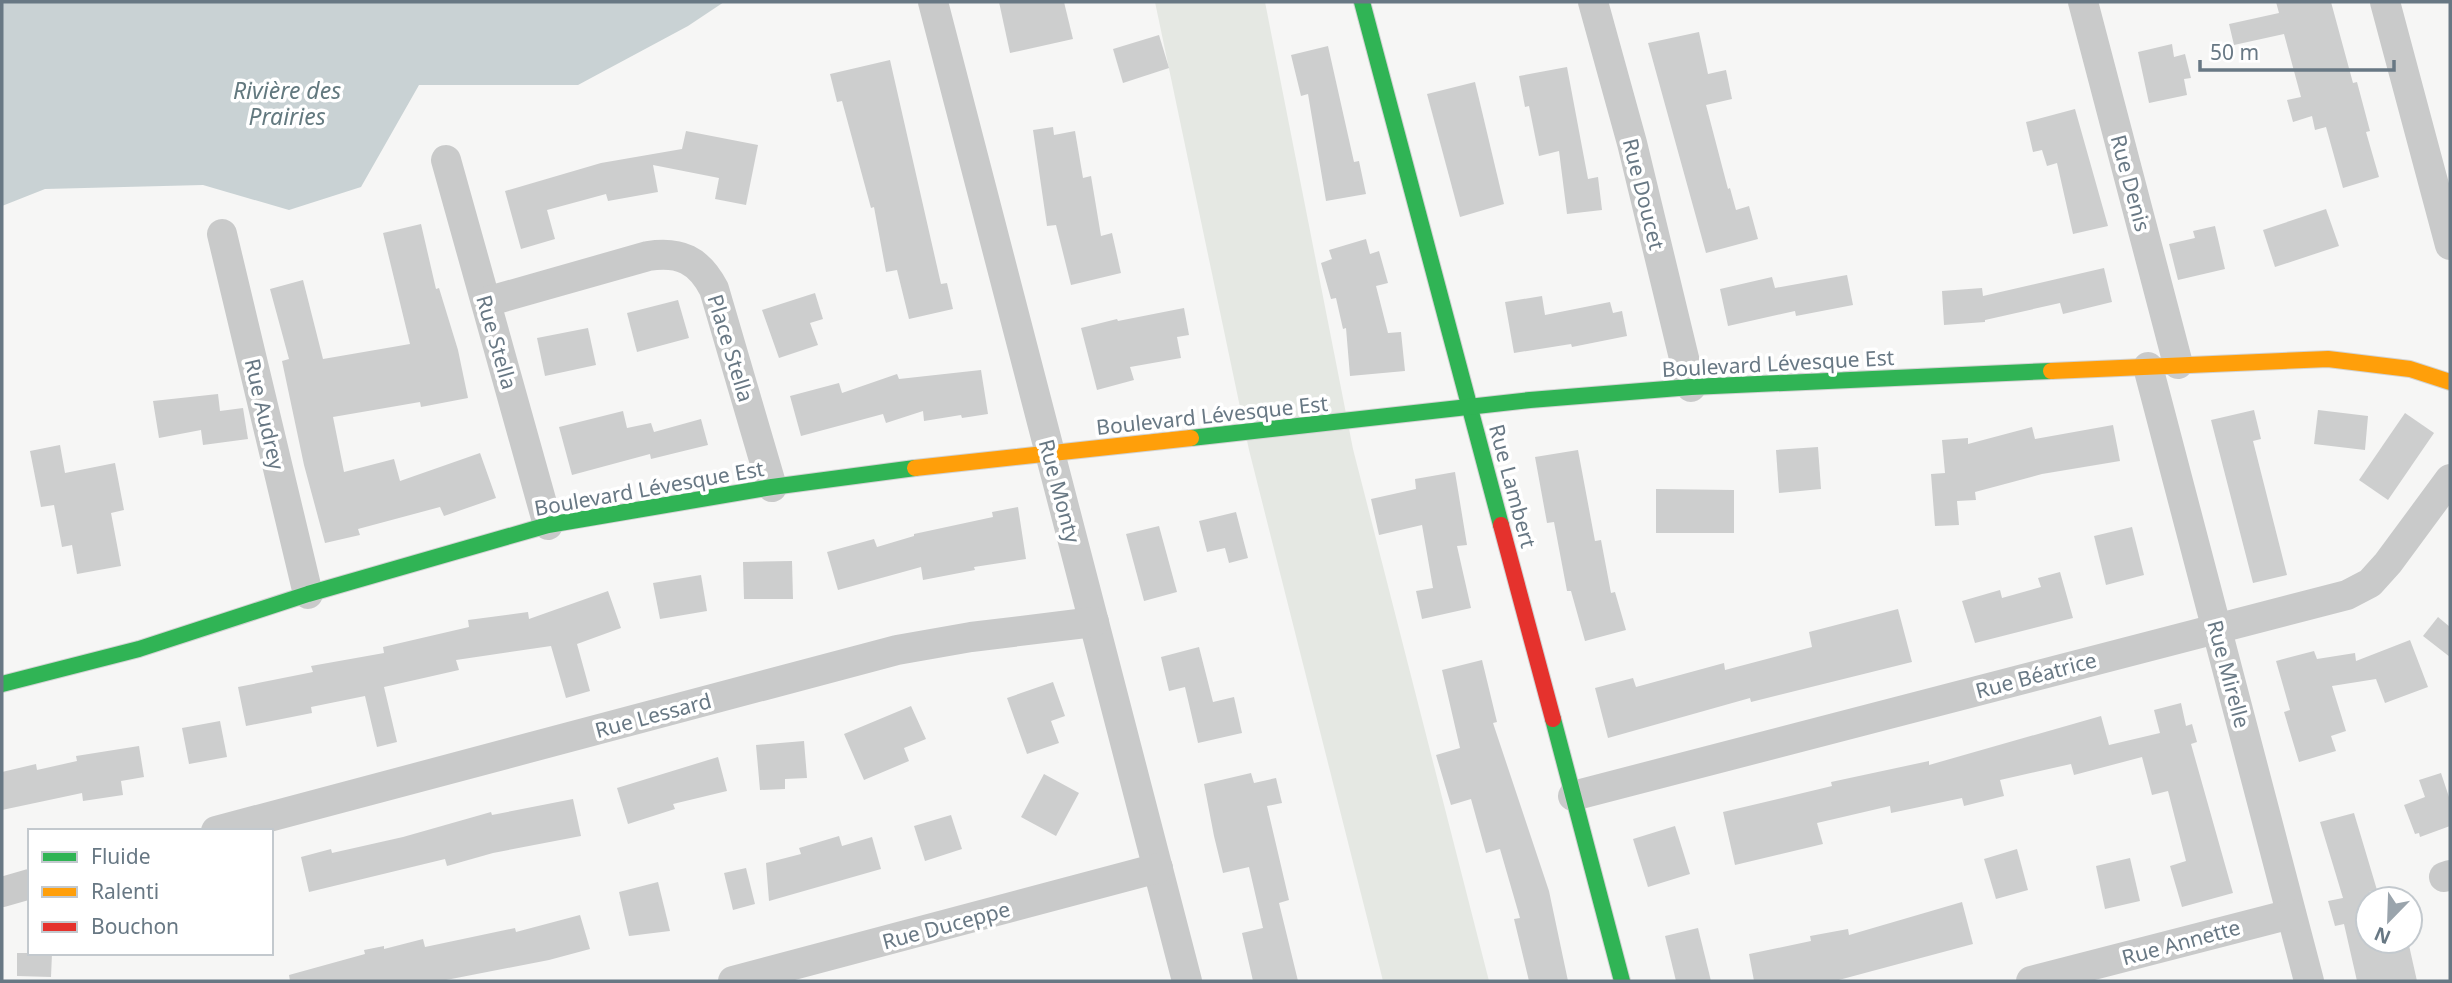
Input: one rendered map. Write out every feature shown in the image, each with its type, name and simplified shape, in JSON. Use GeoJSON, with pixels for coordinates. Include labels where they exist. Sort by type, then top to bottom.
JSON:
{"type":"FeatureCollection","features":[{"type":"Feature","properties":{"kind":"street","name":"Rue Monty"},"geometry":{"type":"LineString","coordinates":[[933,2],[1187,981]]}},
{"type":"Feature","properties":{"kind":"street","name":"Rue Lambert"},"geometry":{"type":"LineString","coordinates":[[1362,2],[1622,981]]}},
{"type":"Feature","properties":{"kind":"street","name":"Rue Doucet"},"geometry":{"type":"LineString","coordinates":[[1593,2],[1632,143],[1691,387]]}},
{"type":"Feature","properties":{"kind":"street","name":"Rue Denis"},"geometry":{"type":"LineString","coordinates":[[2083,2],[2178,364]]}},
{"type":"Feature","properties":{"kind":"street"},"geometry":{"type":"LineString","coordinates":[[2385,2],[2450,245]]}},
{"type":"Feature","properties":{"kind":"street","name":"Rue Stella"},"geometry":{"type":"LineString","coordinates":[[446,160],[548,524]]}},
{"type":"Feature","properties":{"kind":"street","name":"Rue Audrey"},"geometry":{"type":"LineString","coordinates":[[222,234],[308,594]]}},
{"type":"Feature","properties":{"kind":"street","name":"Place Stella"},"geometry":{"type":"LineString","coordinates":[[486,302],[648,256],[663,254],[694,260],[706,272],[714,289],[772,487]]}},
{"type":"Feature","properties":{"kind":"street","name":"Boulevard Lévesque Est"},"geometry":{"type":"LineString","coordinates":[[2,684],[139,649],[308,594],[548,524],[772,487],[989,457],[1050,454],[1470,407],[1691,387],[2270,360],[2354,360],[2410,369],[2450,382]]}},
{"type":"Feature","properties":{"kind":"street","name":"Rue Mirelle"},"geometry":{"type":"LineString","coordinates":[[2148,367],[2309,981]]}},
{"type":"Feature","properties":{"kind":"street","name":"Rue Béatrice"},"geometry":{"type":"LineString","coordinates":[[1573,796],[2347,595],[2370,583],[2450,479]]}},
{"type":"Feature","properties":{"kind":"street","name":"Rue Lessard"},"geometry":{"type":"LineString","coordinates":[[224,829],[897,650],[971,637],[1094,622]]}},
{"type":"Feature","properties":{"kind":"street","name":"Rue Duceppe"},"geometry":{"type":"LineString","coordinates":[[733,981],[1158,868]]}},
{"type":"Feature","properties":{"kind":"street"},"geometry":{"type":"LineString","coordinates":[[2,892],[28,885]]}},
{"type":"Feature","properties":{"kind":"street","name":"Rue Annette"},"geometry":{"type":"LineString","coordinates":[[2031,981],[2291,914]]}},
{"type":"Feature","properties":{"kind":"shaded area"},"geometry":{"type":"Polygon","coordinates":[[[1155,2],[1265,2],[1353,449],[1489,981],[1383,981],[1249,450],[1155,2]]]}},
{"type":"Feature","properties":{"kind":"water","name":"Rivière des Prairies"},"geometry":{"type":"Polygon","coordinates":[[[2,2],[724,2],[688,26],[578,85],[419,85],[361,187],[289,210],[203,185],[45,189],[2,206],[2,2]]]}},
{"type":"Feature","properties":{"kind":"building"},"geometry":{"type":"Polygon","coordinates":[[[999,2],[1064,2],[1073,39],[1010,53],[999,2]]]}},
{"type":"Feature","properties":{"kind":"building"},"geometry":{"type":"Polygon","coordinates":[[[2276,2],[2331,2],[2353,83],[2357,82],[2370,131],[2366,132],[2379,177],[2343,188],[2326,127],[2315,130],[2312,116],[2293,122],[2287,100],[2301,97],[2284,34],[2234,45],[2229,24],[2279,13],[2276,2]]]}},
{"type":"Feature","properties":{"kind":"building"},"geometry":{"type":"Polygon","coordinates":[[[1699,32],[1708,74],[1726,70],[1732,99],[1706,105],[1736,210],[1749,206],[1758,239],[1706,253],[1648,43],[1699,32]]]}},
{"type":"Feature","properties":{"kind":"building"},"geometry":{"type":"Polygon","coordinates":[[[1159,35],[1169,68],[1123,83],[1113,49],[1159,35]]]}},
{"type":"Feature","properties":{"kind":"building"},"geometry":{"type":"Polygon","coordinates":[[[2172,44],[2174,57],[2185,54],[2191,78],[2184,79],[2187,95],[2149,103],[2138,52],[2172,44]]]}},
{"type":"Feature","properties":{"kind":"building"},"geometry":{"type":"Polygon","coordinates":[[[1328,46],[1354,162],[1359,161],[1366,194],[1326,201],[1308,94],[1301,96],[1291,55],[1328,46]]]}},
{"type":"Feature","properties":{"kind":"building"},"geometry":{"type":"Polygon","coordinates":[[[890,60],[941,284],[947,283],[953,309],[909,319],[897,270],[886,272],[874,207],[871,208],[842,101],[837,102],[830,74],[890,60]]]}},
{"type":"Feature","properties":{"kind":"building"},"geometry":{"type":"Polygon","coordinates":[[[1567,67],[1588,179],[1598,177],[1602,210],[1567,214],[1559,151],[1539,156],[1529,106],[1525,107],[1519,76],[1567,67]]]}},
{"type":"Feature","properties":{"kind":"building"},"geometry":{"type":"Polygon","coordinates":[[[1475,82],[1504,204],[1460,217],[1427,94],[1475,82]]]}},
{"type":"Feature","properties":{"kind":"building"},"geometry":{"type":"Polygon","coordinates":[[[2075,109],[2108,226],[2073,234],[2057,163],[2047,166],[2042,150],[2033,152],[2026,122],[2075,109]]]}},
{"type":"Feature","properties":{"kind":"building"},"geometry":{"type":"Polygon","coordinates":[[[1053,127],[1054,135],[1075,131],[1083,178],[1091,176],[1101,236],[1112,233],[1121,273],[1071,285],[1056,225],[1047,226],[1033,130],[1053,127]]]}},
{"type":"Feature","properties":{"kind":"building"},"geometry":{"type":"Polygon","coordinates":[[[686,131],[758,145],[746,205],[715,199],[719,178],[653,165],[658,192],[608,201],[606,194],[547,210],[555,239],[521,249],[505,191],[601,163],[682,149],[686,131]]]}},
{"type":"Feature","properties":{"kind":"building"},"geometry":{"type":"Polygon","coordinates":[[[2326,209],[2339,246],[2275,267],[2263,230],[2326,209]]]}},
{"type":"Feature","properties":{"kind":"building"},"geometry":{"type":"Polygon","coordinates":[[[421,224],[436,289],[439,288],[458,350],[468,398],[421,407],[420,402],[333,417],[344,472],[394,459],[400,481],[480,453],[496,498],[444,516],[440,507],[358,529],[360,535],[325,543],[304,465],[282,361],[289,359],[270,289],[303,280],[323,359],[410,344],[383,233],[421,224]]]}},
{"type":"Feature","properties":{"kind":"building"},"geometry":{"type":"Polygon","coordinates":[[[2215,226],[2225,269],[2178,280],[2169,244],[2195,238],[2193,231],[2215,226]]]}},
{"type":"Feature","properties":{"kind":"building"},"geometry":{"type":"Polygon","coordinates":[[[1366,239],[1370,254],[1379,251],[1388,283],[1376,286],[1388,333],[1401,332],[1405,371],[1350,376],[1346,328],[1343,329],[1336,298],[1331,299],[1321,263],[1332,259],[1329,250],[1366,239]]]}},
{"type":"Feature","properties":{"kind":"building"},"geometry":{"type":"Polygon","coordinates":[[[2104,268],[2112,302],[2063,314],[2060,303],[1985,322],[1944,325],[1942,291],[1982,288],[1983,296],[2104,268]]]}},
{"type":"Feature","properties":{"kind":"building"},"geometry":{"type":"Polygon","coordinates":[[[1847,275],[1853,305],[1796,316],[1795,311],[1728,326],[1720,289],[1772,277],[1775,288],[1847,275]]]}},
{"type":"Feature","properties":{"kind":"building"},"geometry":{"type":"Polygon","coordinates":[[[815,293],[823,319],[810,323],[818,345],[779,358],[762,310],[815,293]]]}},
{"type":"Feature","properties":{"kind":"building"},"geometry":{"type":"Polygon","coordinates":[[[1542,296],[1545,315],[1610,302],[1613,313],[1622,311],[1627,336],[1572,347],[1571,344],[1514,353],[1505,302],[1542,296]]]}},
{"type":"Feature","properties":{"kind":"building"},"geometry":{"type":"Polygon","coordinates":[[[678,300],[689,338],[637,352],[627,313],[678,300]]]}},
{"type":"Feature","properties":{"kind":"building"},"geometry":{"type":"Polygon","coordinates":[[[1184,308],[1189,335],[1177,337],[1181,358],[1130,367],[1134,380],[1097,390],[1081,328],[1184,308]]]}},
{"type":"Feature","properties":{"kind":"building"},"geometry":{"type":"Polygon","coordinates":[[[588,328],[596,365],[545,376],[537,338],[588,328]]]}},
{"type":"Feature","properties":{"kind":"building"},"geometry":{"type":"Polygon","coordinates":[[[981,370],[988,414],[962,418],[961,415],[924,421],[923,411],[886,423],[883,414],[801,436],[790,396],[839,383],[842,393],[897,374],[899,379],[981,370]]]}},
{"type":"Feature","properties":{"kind":"building"},"geometry":{"type":"Polygon","coordinates":[[[218,394],[220,411],[243,408],[248,439],[203,445],[201,430],[159,438],[153,401],[218,394]]]}},
{"type":"Feature","properties":{"kind":"building"},"geometry":{"type":"Polygon","coordinates":[[[2254,410],[2261,439],[2253,441],[2287,575],[2253,583],[2211,420],[2254,410]]]}},
{"type":"Feature","properties":{"kind":"building"},"geometry":{"type":"Polygon","coordinates":[[[2318,410],[2368,416],[2365,450],[2314,444],[2318,410]]]}},
{"type":"Feature","properties":{"kind":"building"},"geometry":{"type":"Polygon","coordinates":[[[623,411],[627,428],[651,423],[654,432],[701,419],[708,445],[651,459],[650,454],[572,475],[559,427],[623,411]]]}},
{"type":"Feature","properties":{"kind":"building"},"geometry":{"type":"Polygon","coordinates":[[[2405,413],[2434,433],[2388,500],[2359,480],[2405,413]]]}},
{"type":"Feature","properties":{"kind":"building"},"geometry":{"type":"Polygon","coordinates":[[[2113,425],[2120,461],[2042,474],[1975,492],[1976,500],[1957,501],[1959,525],[1935,526],[1931,474],[1945,473],[1942,440],[1968,438],[1968,444],[2032,427],[2035,439],[2113,425]]]}},
{"type":"Feature","properties":{"kind":"building"},"geometry":{"type":"Polygon","coordinates":[[[60,445],[65,473],[115,463],[124,510],[111,513],[121,566],[77,574],[72,545],[62,547],[54,505],[41,507],[30,451],[60,445]]]}},
{"type":"Feature","properties":{"kind":"building"},"geometry":{"type":"Polygon","coordinates":[[[1818,447],[1821,489],[1779,493],[1776,450],[1818,447]]]}},
{"type":"Feature","properties":{"kind":"building"},"geometry":{"type":"Polygon","coordinates":[[[1578,450],[1595,541],[1601,540],[1611,593],[1615,592],[1626,630],[1585,641],[1571,591],[1567,591],[1554,522],[1547,523],[1535,457],[1578,450]]]}},
{"type":"Feature","properties":{"kind":"building"},"geometry":{"type":"Polygon","coordinates":[[[1455,472],[1467,545],[1457,546],[1471,608],[1422,619],[1416,591],[1433,588],[1422,525],[1379,535],[1371,499],[1416,489],[1415,479],[1455,472]]]}},
{"type":"Feature","properties":{"kind":"building"},"geometry":{"type":"Polygon","coordinates":[[[1656,489],[1734,490],[1734,533],[1656,533],[1656,489]]]}},
{"type":"Feature","properties":{"kind":"building"},"geometry":{"type":"Polygon","coordinates":[[[1018,507],[1026,559],[974,567],[975,570],[923,580],[921,567],[838,590],[827,552],[874,539],[877,547],[914,534],[993,517],[992,512],[1018,507]]]}},
{"type":"Feature","properties":{"kind":"building"},"geometry":{"type":"Polygon","coordinates":[[[1236,512],[1248,558],[1229,563],[1225,548],[1207,552],[1199,521],[1236,512]]]}},
{"type":"Feature","properties":{"kind":"building"},"geometry":{"type":"Polygon","coordinates":[[[1159,526],[1177,592],[1144,601],[1126,534],[1159,526]]]}},
{"type":"Feature","properties":{"kind":"building"},"geometry":{"type":"Polygon","coordinates":[[[2132,527],[2144,575],[2106,585],[2094,536],[2132,527]]]}},
{"type":"Feature","properties":{"kind":"building"},"geometry":{"type":"Polygon","coordinates":[[[792,561],[793,599],[744,599],[743,562],[792,561]]]}},
{"type":"Feature","properties":{"kind":"building"},"geometry":{"type":"Polygon","coordinates":[[[2060,572],[2073,618],[1975,643],[1962,601],[2000,590],[2002,598],[2041,587],[2038,578],[2060,572]]]}},
{"type":"Feature","properties":{"kind":"building"},"geometry":{"type":"Polygon","coordinates":[[[701,575],[707,611],[660,619],[653,583],[701,575]]]}},
{"type":"Feature","properties":{"kind":"building"},"geometry":{"type":"Polygon","coordinates":[[[608,591],[621,628],[577,644],[590,691],[566,698],[551,646],[456,660],[459,670],[384,687],[397,742],[377,747],[365,696],[311,707],[312,713],[246,726],[238,687],[313,672],[311,666],[384,653],[383,647],[469,627],[468,620],[528,612],[529,619],[608,591]]]}},
{"type":"Feature","properties":{"kind":"building"},"geometry":{"type":"Polygon","coordinates":[[[1898,609],[1912,662],[1751,702],[1750,698],[1608,738],[1595,688],[1633,678],[1636,687],[1724,663],[1725,670],[1812,647],[1809,632],[1898,609]]]}},
{"type":"Feature","properties":{"kind":"building"},"geometry":{"type":"Polygon","coordinates":[[[2438,617],[2450,627],[2450,657],[2423,636],[2438,617]]]}},
{"type":"Feature","properties":{"kind":"building"},"geometry":{"type":"Polygon","coordinates":[[[2410,640],[2428,687],[2385,703],[2376,679],[2332,686],[2346,731],[2331,736],[2336,751],[2299,762],[2284,712],[2290,710],[2276,661],[2314,651],[2317,659],[2355,653],[2356,661],[2410,640]]]}},
{"type":"Feature","properties":{"kind":"building"},"geometry":{"type":"Polygon","coordinates":[[[1199,647],[1213,702],[1234,697],[1242,733],[1198,743],[1185,687],[1169,691],[1161,657],[1199,647]]]}},
{"type":"Feature","properties":{"kind":"building"},"geometry":{"type":"Polygon","coordinates":[[[1482,660],[1497,722],[1493,723],[1549,891],[1568,981],[1529,981],[1514,919],[1520,918],[1500,849],[1486,853],[1471,799],[1451,805],[1436,755],[1460,748],[1442,670],[1482,660]]]}},
{"type":"Feature","properties":{"kind":"building"},"geometry":{"type":"Polygon","coordinates":[[[1053,682],[1065,716],[1051,721],[1059,743],[1027,754],[1007,698],[1053,682]]]}},
{"type":"Feature","properties":{"kind":"building"},"geometry":{"type":"Polygon","coordinates":[[[2181,703],[2186,726],[2192,724],[2197,742],[2191,744],[2233,893],[2182,907],[2170,866],[2186,861],[2168,791],[2152,795],[2142,757],[2074,775],[2071,764],[2000,780],[2004,796],[1964,806],[1962,798],[1891,813],[1890,806],[1817,823],[1823,844],[1735,865],[1723,812],[1832,786],[1831,782],[1929,761],[1929,765],[2101,716],[2109,745],[2160,733],[2154,710],[2181,703]]]}},
{"type":"Feature","properties":{"kind":"building"},"geometry":{"type":"Polygon","coordinates":[[[911,706],[926,739],[904,748],[909,761],[864,780],[844,734],[911,706]]]}},
{"type":"Feature","properties":{"kind":"building"},"geometry":{"type":"Polygon","coordinates":[[[220,721],[227,757],[189,764],[182,728],[220,721]]]}},
{"type":"Feature","properties":{"kind":"building"},"geometry":{"type":"Polygon","coordinates":[[[804,741],[807,778],[785,779],[785,789],[760,790],[756,745],[804,741]]]}},
{"type":"Feature","properties":{"kind":"building"},"geometry":{"type":"Polygon","coordinates":[[[139,746],[144,777],[121,781],[123,795],[83,801],[82,793],[2,810],[2,772],[36,764],[37,770],[77,761],[76,756],[139,746]]]}},
{"type":"Feature","properties":{"kind":"building"},"geometry":{"type":"Polygon","coordinates":[[[718,757],[727,791],[673,804],[675,809],[628,824],[617,788],[718,757]]]}},
{"type":"Feature","properties":{"kind":"building"},"geometry":{"type":"Polygon","coordinates":[[[1251,773],[1254,783],[1276,778],[1282,803],[1267,806],[1289,900],[1279,903],[1298,981],[1253,981],[1242,933],[1263,928],[1249,867],[1223,873],[1214,836],[1204,784],[1251,773]]]}},
{"type":"Feature","properties":{"kind":"building"},"geometry":{"type":"Polygon","coordinates":[[[2441,773],[2450,800],[2450,826],[2420,837],[2419,833],[2415,834],[2404,805],[2425,797],[2419,780],[2441,773]]]}},
{"type":"Feature","properties":{"kind":"building"},"geometry":{"type":"Polygon","coordinates":[[[1044,774],[1079,793],[1056,836],[1021,817],[1044,774]]]}},
{"type":"Feature","properties":{"kind":"building"},"geometry":{"type":"Polygon","coordinates":[[[573,799],[581,836],[493,853],[447,866],[445,859],[309,892],[301,857],[403,837],[491,812],[492,815],[573,799]]]}},
{"type":"Feature","properties":{"kind":"building"},"geometry":{"type":"Polygon","coordinates":[[[2354,813],[2376,885],[2354,885],[2354,955],[2411,955],[2417,981],[2357,981],[2344,924],[2335,926],[2328,901],[2343,898],[2320,822],[2354,813]]]}},
{"type":"Feature","properties":{"kind":"building"},"geometry":{"type":"Polygon","coordinates":[[[951,815],[962,849],[925,861],[914,826],[951,815]]]}},
{"type":"Feature","properties":{"kind":"building"},"geometry":{"type":"Polygon","coordinates":[[[1675,826],[1690,874],[1648,887],[1633,839],[1675,826]]]}},
{"type":"Feature","properties":{"kind":"building"},"geometry":{"type":"Polygon","coordinates":[[[839,836],[842,846],[872,837],[881,869],[769,901],[766,863],[801,854],[799,848],[839,836]]]}},
{"type":"Feature","properties":{"kind":"building"},"geometry":{"type":"Polygon","coordinates":[[[2017,849],[2028,890],[1996,899],[1984,859],[2017,849]]]}},
{"type":"Feature","properties":{"kind":"building"},"geometry":{"type":"Polygon","coordinates":[[[2130,858],[2140,901],[2105,909],[2096,866],[2130,858]]]}},
{"type":"Feature","properties":{"kind":"building"},"geometry":{"type":"Polygon","coordinates":[[[746,868],[755,904],[733,910],[724,873],[746,868]]]}},
{"type":"Feature","properties":{"kind":"building"},"geometry":{"type":"Polygon","coordinates":[[[658,882],[670,931],[629,936],[619,892],[658,882]]]}},
{"type":"Feature","properties":{"kind":"building"},"geometry":{"type":"Polygon","coordinates":[[[1962,902],[1973,944],[1835,981],[1754,981],[1749,954],[1811,941],[1810,936],[1848,929],[1849,935],[1962,902]]]}},
{"type":"Feature","properties":{"kind":"building"},"geometry":{"type":"Polygon","coordinates":[[[580,915],[590,949],[549,960],[441,981],[290,981],[289,975],[365,954],[364,950],[384,946],[384,949],[423,939],[425,947],[515,928],[516,932],[580,915]]]}},
{"type":"Feature","properties":{"kind":"building"},"geometry":{"type":"Polygon","coordinates":[[[1698,928],[1711,981],[1676,981],[1665,936],[1698,928]]]}},
{"type":"Feature","properties":{"kind":"building"},"geometry":{"type":"Polygon","coordinates":[[[17,953],[52,955],[51,977],[17,976],[17,953]]]}},
{"type":"Feature","properties":{"kind":"traffic: fast"},"geometry":{"type":"LineString","coordinates":[[1362,2],[1501,525]]}},
{"type":"Feature","properties":{"kind":"traffic: fast"},"geometry":{"type":"LineString","coordinates":[[1191,438],[1530,400],[1691,387],[2051,371]]}},
{"type":"Feature","properties":{"kind":"traffic: fast"},"geometry":{"type":"LineString","coordinates":[[2,684],[139,649],[308,594],[548,525],[772,487],[915,468]]}},
{"type":"Feature","properties":{"kind":"traffic: fast"},"geometry":{"type":"LineString","coordinates":[[1553,719],[1622,981]]}},
{"type":"Feature","properties":{"kind":"traffic: slow"},"geometry":{"type":"LineString","coordinates":[[2051,371],[2328,359],[2410,369],[2450,382]]}},
{"type":"Feature","properties":{"kind":"traffic: slow"},"geometry":{"type":"LineString","coordinates":[[915,468],[1191,438]]}},
{"type":"Feature","properties":{"kind":"traffic: jam"},"geometry":{"type":"LineString","coordinates":[[1501,525],[1553,719]]}}]}
